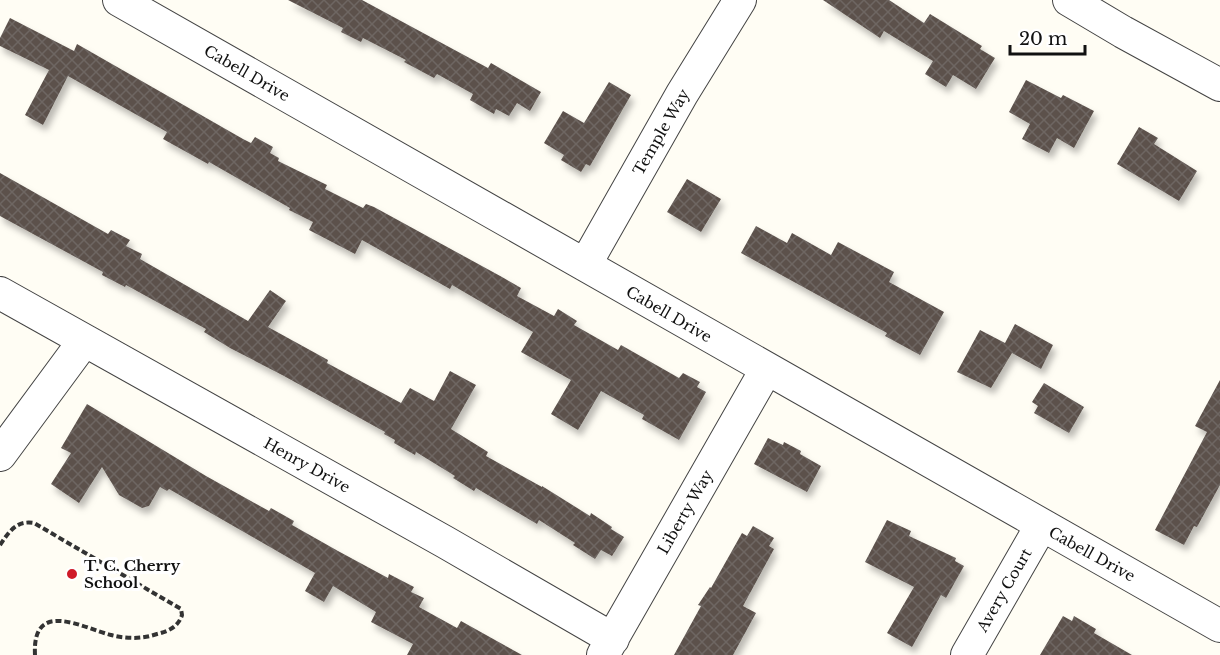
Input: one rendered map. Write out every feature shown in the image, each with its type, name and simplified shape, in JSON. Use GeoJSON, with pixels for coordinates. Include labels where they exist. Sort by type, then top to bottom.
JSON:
{"type":"FeatureCollection","features":[{"type":"Feature","properties":{"kind":"street","name":"Cabell Drive"},"geometry":{"type":"LineString","coordinates":[[119,0],[766,370],[1220,626]]}},
{"type":"Feature","properties":{"kind":"street","name":"Temple Way"},"geometry":{"type":"LineString","coordinates":[[585,266],[682,94],[740,0]]}},
{"type":"Feature","properties":{"kind":"street"},"geometry":{"type":"LineString","coordinates":[[1069,0],[1123,33],[1220,85]]}},
{"type":"Feature","properties":{"kind":"street","name":"Henry Drive"},"geometry":{"type":"LineString","coordinates":[[0,293],[445,542],[608,647]]}},
{"type":"Feature","properties":{"kind":"street"},"geometry":{"type":"LineString","coordinates":[[0,455],[84,341]]}},
{"type":"Feature","properties":{"kind":"street","name":"Liberty Way"},"geometry":{"type":"LineString","coordinates":[[608,647],[766,370]]}},
{"type":"Feature","properties":{"kind":"street","name":"Avery Court"},"geometry":{"type":"LineString","coordinates":[[967,655],[1041,526]]}},
{"type":"Feature","properties":{"kind":"path"},"geometry":{"type":"LineString","coordinates":[[0,545],[19,524],[34,523],[181,609],[182,615],[177,626],[146,638],[121,637],[61,620],[50,621],[36,636],[35,655]]}},
{"type":"Feature","properties":{"kind":"building"},"geometry":{"type":"Polygon","coordinates":[[[288,0],[362,0],[488,68],[491,63],[541,92],[530,111],[517,103],[509,116],[496,109],[494,114],[470,100],[473,94],[437,74],[434,78],[404,62],[406,60],[363,38],[361,42],[341,32],[343,28],[288,0]]]}},
{"type":"Feature","properties":{"kind":"building"},"geometry":{"type":"Polygon","coordinates":[[[823,0],[889,0],[924,23],[930,14],[982,46],[980,49],[995,58],[976,89],[953,75],[946,87],[925,74],[933,61],[884,31],[880,38],[823,0]]]}},
{"type":"Feature","properties":{"kind":"building"},"geometry":{"type":"Polygon","coordinates":[[[10,18],[74,51],[77,44],[251,143],[255,137],[273,147],[270,153],[279,158],[278,161],[327,185],[325,189],[363,208],[366,204],[374,207],[502,277],[521,288],[517,296],[554,316],[558,309],[577,321],[574,325],[618,350],[621,345],[679,378],[683,373],[700,382],[697,387],[706,392],[679,440],[642,419],[644,415],[601,391],[578,430],[551,414],[571,380],[521,352],[533,332],[452,285],[450,289],[362,240],[355,254],[309,230],[313,222],[209,162],[208,164],[163,139],[167,132],[68,76],[43,125],[25,115],[49,70],[0,46],[0,38],[10,18]]]}},
{"type":"Feature","properties":{"kind":"building"},"geometry":{"type":"Polygon","coordinates":[[[1026,80],[1061,98],[1063,95],[1094,111],[1074,148],[1057,138],[1049,153],[1022,139],[1030,124],[1009,112],[1026,80]]]}},
{"type":"Feature","properties":{"kind":"building"},"geometry":{"type":"Polygon","coordinates":[[[609,82],[631,95],[590,166],[586,164],[581,172],[561,160],[564,155],[544,143],[563,111],[584,123],[609,82]]]}},
{"type":"Feature","properties":{"kind":"building"},"geometry":{"type":"Polygon","coordinates":[[[1139,127],[1158,138],[1154,144],[1197,171],[1179,201],[1117,164],[1139,127]]]}},
{"type":"Feature","properties":{"kind":"building"},"geometry":{"type":"Polygon","coordinates":[[[0,173],[108,234],[111,230],[130,240],[126,246],[142,254],[140,259],[248,321],[270,290],[286,301],[268,327],[328,360],[327,363],[401,403],[410,388],[434,401],[450,371],[476,385],[451,429],[488,452],[486,456],[542,486],[590,516],[591,513],[624,537],[612,556],[601,550],[595,559],[539,520],[537,524],[476,488],[474,491],[453,478],[455,476],[416,452],[415,455],[394,443],[395,440],[384,434],[385,432],[230,348],[204,332],[206,329],[126,285],[125,287],[102,275],[103,272],[0,216],[0,173]]]}},
{"type":"Feature","properties":{"kind":"building"},"geometry":{"type":"Polygon","coordinates":[[[687,179],[721,199],[701,232],[667,212],[687,179]]]}},
{"type":"Feature","properties":{"kind":"building"},"geometry":{"type":"Polygon","coordinates":[[[756,226],[787,243],[792,233],[831,255],[838,242],[894,272],[889,282],[944,312],[920,355],[885,336],[887,333],[741,253],[756,226]]]}},
{"type":"Feature","properties":{"kind":"building"},"geometry":{"type":"Polygon","coordinates":[[[1015,324],[1053,345],[1041,369],[1012,353],[991,388],[957,372],[980,330],[1005,343],[1015,324]]]}},
{"type":"Feature","properties":{"kind":"building"},"geometry":{"type":"Polygon","coordinates":[[[1220,380],[1220,485],[1197,527],[1194,526],[1184,545],[1155,530],[1207,432],[1195,426],[1220,380]]]}},
{"type":"Feature","properties":{"kind":"building"},"geometry":{"type":"Polygon","coordinates":[[[1044,383],[1084,407],[1069,433],[1034,413],[1038,406],[1032,402],[1044,383]]]}},
{"type":"Feature","properties":{"kind":"building"},"geometry":{"type":"Polygon","coordinates":[[[87,404],[206,476],[269,511],[271,508],[294,521],[292,525],[338,551],[388,578],[389,574],[414,587],[411,592],[424,598],[419,607],[457,628],[461,621],[522,655],[407,655],[413,644],[371,622],[376,612],[333,586],[324,602],[305,591],[315,573],[169,489],[167,491],[160,487],[149,506],[142,508],[119,495],[102,467],[79,503],[51,484],[71,453],[61,448],[87,404]]]}},
{"type":"Feature","properties":{"kind":"building"},"geometry":{"type":"Polygon","coordinates":[[[768,438],[783,445],[784,442],[821,466],[807,492],[754,464],[768,438]]]}},
{"type":"Feature","properties":{"kind":"building"},"geometry":{"type":"Polygon","coordinates":[[[887,520],[911,531],[909,536],[956,558],[955,561],[964,566],[946,598],[941,595],[912,647],[887,633],[914,587],[865,562],[887,520]]]}},
{"type":"Feature","properties":{"kind":"building"},"geometry":{"type":"Polygon","coordinates":[[[753,526],[774,538],[769,546],[774,549],[743,606],[756,613],[733,655],[674,655],[701,606],[698,605],[711,588],[742,533],[747,536],[753,526]]]}},
{"type":"Feature","properties":{"kind":"building"},"geometry":{"type":"Polygon","coordinates":[[[1063,616],[1072,621],[1074,616],[1096,629],[1094,633],[1132,655],[1040,655],[1063,616]]]}},
{"type":"Feature","properties":{"kind":"place","name":"T. C. Cherry School"},"geometry":{"type":"Point","coordinates":[72,574]}}]}
